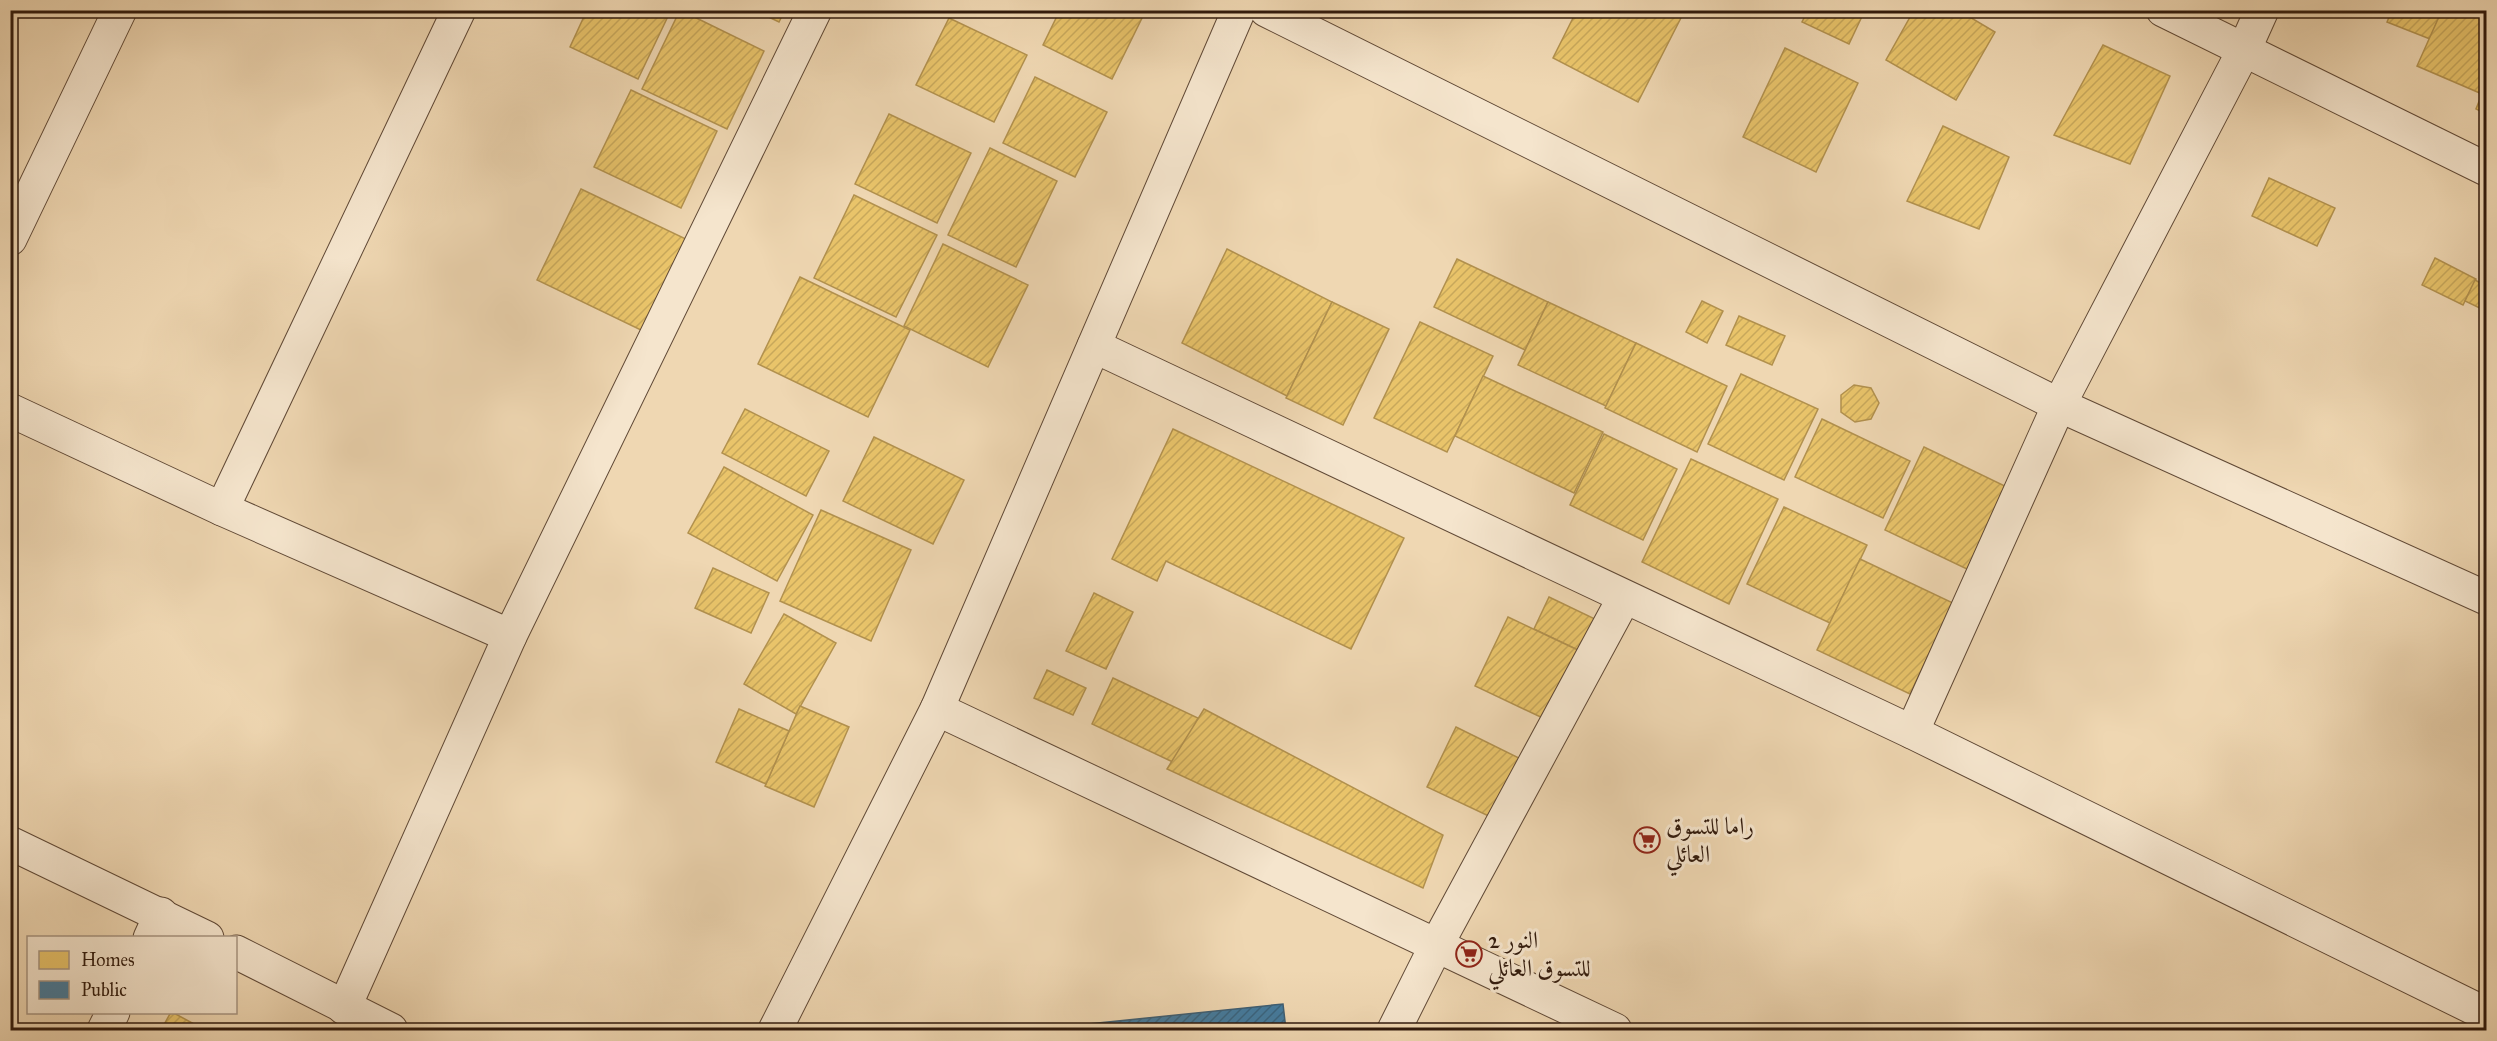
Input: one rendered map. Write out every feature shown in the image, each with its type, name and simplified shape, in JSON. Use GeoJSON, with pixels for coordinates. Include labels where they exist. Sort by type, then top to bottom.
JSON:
{"type":"FeatureCollection","features":[{"type":"Feature","properties":{"kind":"street"},"geometry":{"type":"LineString","coordinates":[[10,239],[120,10]]}},
{"type":"Feature","properties":{"kind":"street"},"geometry":{"type":"LineString","coordinates":[[222,509],[459,10]]}},
{"type":"Feature","properties":{"kind":"street"},"geometry":{"type":"LineString","coordinates":[[344,1008],[510,636],[815,10]]}},
{"type":"Feature","properties":{"kind":"street"},"geometry":{"type":"LineString","coordinates":[[775,1030],[937,709],[1239,10]]}},
{"type":"Feature","properties":{"kind":"street"},"geometry":{"type":"LineString","coordinates":[[1266,10],[2060,405],[2487,598]]}},
{"type":"Feature","properties":{"kind":"street"},"geometry":{"type":"LineString","coordinates":[[2163,10],[2487,169]]}},
{"type":"Feature","properties":{"kind":"street"},"geometry":{"type":"LineString","coordinates":[[1912,732],[2060,405],[2244,50],[2262,10]]}},
{"type":"Feature","properties":{"kind":"street"},"geometry":{"type":"LineString","coordinates":[[1094,346],[1912,732],[2487,1014]]}},
{"type":"Feature","properties":{"kind":"street"},"geometry":{"type":"LineString","coordinates":[[10,410],[222,509],[510,636]]}},
{"type":"Feature","properties":{"kind":"street"},"geometry":{"type":"LineString","coordinates":[[1394,1030],[1436,946],[1624,598]]}},
{"type":"Feature","properties":{"kind":"street"},"geometry":{"type":"LineString","coordinates":[[937,709],[1615,1030]]}},
{"type":"Feature","properties":{"kind":"street"},"geometry":{"type":"LineString","coordinates":[[10,843],[156,926],[198,936]]}},
{"type":"Feature","properties":{"kind":"street"},"geometry":{"type":"LineString","coordinates":[[237,953],[391,1030]]}},
{"type":"Feature","properties":{"kind":"street"},"geometry":{"type":"LineString","coordinates":[[104,1030],[112,1014]]}},
{"type":"Feature","properties":{"kind":"building: Homes"},"geometry":{"type":"Polygon","coordinates":[[[587,10],[671,10],[638,79],[570,47],[587,10]]]}},
{"type":"Feature","properties":{"kind":"building: Homes"},"geometry":{"type":"Polygon","coordinates":[[[680,10],[764,51],[727,129],[642,89],[680,10]]]}},
{"type":"Feature","properties":{"kind":"building: Homes"},"geometry":{"type":"Polygon","coordinates":[[[754,10],[785,10],[779,22],[754,10]]]}},
{"type":"Feature","properties":{"kind":"building: Homes"},"geometry":{"type":"Polygon","coordinates":[[[1060,10],[1146,10],[1112,79],[1043,45],[1060,10]]]}},
{"type":"Feature","properties":{"kind":"building: Homes"},"geometry":{"type":"Polygon","coordinates":[[[1577,10],[1685,10],[1638,102],[1553,58],[1577,10]]]}},
{"type":"Feature","properties":{"kind":"building: Homes"},"geometry":{"type":"Polygon","coordinates":[[[1808,10],[1865,10],[1849,44],[1802,22],[1808,10]]]}},
{"type":"Feature","properties":{"kind":"building: Homes"},"geometry":{"type":"Polygon","coordinates":[[[1914,10],[1958,10],[1995,32],[1956,100],[1886,60],[1914,10]]]}},
{"type":"Feature","properties":{"kind":"building: Homes"},"geometry":{"type":"Polygon","coordinates":[[[2392,10],[2442,10],[2430,39],[2387,22],[2392,10]]]}},
{"type":"Feature","properties":{"kind":"building: Homes"},"geometry":{"type":"Polygon","coordinates":[[[2442,10],[2486,10],[2486,114],[2476,109],[2482,94],[2417,66],[2442,10]]]}},
{"type":"Feature","properties":{"kind":"building: Homes"},"geometry":{"type":"Polygon","coordinates":[[[949,18],[1027,55],[994,122],[916,85],[949,18]]]}},
{"type":"Feature","properties":{"kind":"building: Homes"},"geometry":{"type":"Polygon","coordinates":[[[2103,45],[2170,76],[2130,164],[2054,135],[2103,45]]]}},
{"type":"Feature","properties":{"kind":"building: Homes"},"geometry":{"type":"Polygon","coordinates":[[[1785,48],[1858,83],[1816,172],[1743,137],[1785,48]]]}},
{"type":"Feature","properties":{"kind":"building: Homes"},"geometry":{"type":"Polygon","coordinates":[[[1035,77],[1107,112],[1075,177],[1003,143],[1035,77]]]}},
{"type":"Feature","properties":{"kind":"building: Homes"},"geometry":{"type":"Polygon","coordinates":[[[631,90],[717,131],[681,208],[594,167],[631,90]]]}},
{"type":"Feature","properties":{"kind":"building: Homes"},"geometry":{"type":"Polygon","coordinates":[[[889,114],[971,153],[937,223],[855,184],[889,114]]]}},
{"type":"Feature","properties":{"kind":"building: Homes"},"geometry":{"type":"Polygon","coordinates":[[[1943,126],[2009,157],[1979,229],[1907,201],[1943,126]]]}},
{"type":"Feature","properties":{"kind":"building: Homes"},"geometry":{"type":"Polygon","coordinates":[[[990,148],[1057,181],[1016,267],[948,235],[990,148]]]}},
{"type":"Feature","properties":{"kind":"building: Homes"},"geometry":{"type":"Polygon","coordinates":[[[2269,178],[2335,208],[2317,246],[2252,216],[2269,178]]]}},
{"type":"Feature","properties":{"kind":"building: Homes"},"geometry":{"type":"Polygon","coordinates":[[[581,189],[688,240],[643,331],[537,280],[581,189]]]}},
{"type":"Feature","properties":{"kind":"building: Homes"},"geometry":{"type":"Polygon","coordinates":[[[854,195],[937,235],[896,317],[814,278],[854,195]]]}},
{"type":"Feature","properties":{"kind":"building: Homes"},"geometry":{"type":"Polygon","coordinates":[[[943,244],[1028,285],[988,367],[904,326],[943,244]]]}},
{"type":"Feature","properties":{"kind":"building: Homes"},"geometry":{"type":"Polygon","coordinates":[[[1227,249],[1332,302],[1287,396],[1182,343],[1227,249]]]}},
{"type":"Feature","properties":{"kind":"building: Homes"},"geometry":{"type":"Polygon","coordinates":[[[2435,258],[2476,279],[2463,305],[2422,285],[2435,258]]]}},
{"type":"Feature","properties":{"kind":"building: Homes"},"geometry":{"type":"Polygon","coordinates":[[[1457,259],[1548,302],[1525,350],[1434,307],[1457,259]]]}},
{"type":"Feature","properties":{"kind":"building: Homes"},"geometry":{"type":"Polygon","coordinates":[[[800,277],[910,330],[868,417],[758,364],[800,277]]]}},
{"type":"Feature","properties":{"kind":"building: Homes"},"geometry":{"type":"Polygon","coordinates":[[[2475,280],[2486,286],[2486,311],[2465,301],[2475,280]]]}},
{"type":"Feature","properties":{"kind":"building: Homes"},"geometry":{"type":"Polygon","coordinates":[[[1702,301],[1723,311],[1707,343],[1686,332],[1702,301]]]}},
{"type":"Feature","properties":{"kind":"building: Homes"},"geometry":{"type":"Polygon","coordinates":[[[1332,302],[1389,329],[1343,425],[1286,398],[1332,302]]]}},
{"type":"Feature","properties":{"kind":"building: Homes"},"geometry":{"type":"Polygon","coordinates":[[[1548,302],[1636,343],[1606,406],[1518,365],[1548,302]]]}},
{"type":"Feature","properties":{"kind":"building: Homes"},"geometry":{"type":"Polygon","coordinates":[[[1739,316],[1785,336],[1772,365],[1726,345],[1739,316]]]}},
{"type":"Feature","properties":{"kind":"building: Homes"},"geometry":{"type":"Polygon","coordinates":[[[1420,322],[1493,356],[1447,452],[1374,418],[1420,322]]]}},
{"type":"Feature","properties":{"kind":"building: Homes"},"geometry":{"type":"Polygon","coordinates":[[[1636,343],[1727,386],[1697,452],[1605,408],[1636,343]]]}},
{"type":"Feature","properties":{"kind":"building: Homes"},"geometry":{"type":"Polygon","coordinates":[[[1741,374],[1818,409],[1784,480],[1708,444],[1741,374]]]}},
{"type":"Feature","properties":{"kind":"building: Homes"},"geometry":{"type":"Polygon","coordinates":[[[1483,376],[1603,432],[1574,493],[1455,436],[1483,376]]]}},
{"type":"Feature","properties":{"kind":"building: Homes"},"geometry":{"type":"Polygon","coordinates":[[[1854,385],[1871,388],[1879,403],[1871,419],[1855,422],[1841,412],[1841,395],[1854,385]]]}},
{"type":"Feature","properties":{"kind":"building: Homes"},"geometry":{"type":"Polygon","coordinates":[[[745,409],[829,451],[806,496],[722,453],[745,409]]]}},
{"type":"Feature","properties":{"kind":"building: Homes"},"geometry":{"type":"Polygon","coordinates":[[[1822,419],[1910,461],[1883,518],[1795,477],[1822,419]]]}},
{"type":"Feature","properties":{"kind":"building: Homes"},"geometry":{"type":"Polygon","coordinates":[[[1173,429],[1404,538],[1351,649],[1166,561],[1157,581],[1112,559],[1173,429]]]}},
{"type":"Feature","properties":{"kind":"building: Homes"},"geometry":{"type":"Polygon","coordinates":[[[1604,434],[1677,469],[1643,540],[1570,505],[1604,434]]]}},
{"type":"Feature","properties":{"kind":"building: Homes"},"geometry":{"type":"Polygon","coordinates":[[[874,437],[964,480],[933,544],[843,501],[874,437]]]}},
{"type":"Feature","properties":{"kind":"building: Homes"},"geometry":{"type":"Polygon","coordinates":[[[1924,447],[2009,488],[1969,570],[1885,530],[1924,447]]]}},
{"type":"Feature","properties":{"kind":"building: Homes"},"geometry":{"type":"Polygon","coordinates":[[[1691,459],[1778,499],[1729,604],[1642,562],[1691,459]]]}},
{"type":"Feature","properties":{"kind":"building: Homes"},"geometry":{"type":"Polygon","coordinates":[[[724,467],[813,515],[777,581],[688,533],[724,467]]]}},
{"type":"Feature","properties":{"kind":"building: Homes"},"geometry":{"type":"Polygon","coordinates":[[[1784,507],[1867,545],[1830,623],[1747,584],[1784,507]]]}},
{"type":"Feature","properties":{"kind":"building: Homes"},"geometry":{"type":"Polygon","coordinates":[[[821,510],[911,550],[871,641],[780,601],[821,510]]]}},
{"type":"Feature","properties":{"kind":"building: Homes"},"geometry":{"type":"Polygon","coordinates":[[[1860,559],[1953,603],[1910,694],[1817,650],[1860,559]]]}},
{"type":"Feature","properties":{"kind":"building: Homes"},"geometry":{"type":"Polygon","coordinates":[[[713,568],[769,593],[751,633],[695,608],[713,568]]]}},
{"type":"Feature","properties":{"kind":"building: Homes"},"geometry":{"type":"Polygon","coordinates":[[[1094,593],[1133,612],[1106,669],[1066,651],[1094,593]]]}},
{"type":"Feature","properties":{"kind":"building: Homes"},"geometry":{"type":"Polygon","coordinates":[[[1549,597],[1595,619],[1580,651],[1534,629],[1549,597]]]}},
{"type":"Feature","properties":{"kind":"building: Homes"},"geometry":{"type":"Polygon","coordinates":[[[784,614],[836,643],[796,714],[744,684],[784,614]]]}},
{"type":"Feature","properties":{"kind":"building: Homes"},"geometry":{"type":"Polygon","coordinates":[[[1508,617],[1580,651],[1547,720],[1475,686],[1508,617]]]}},
{"type":"Feature","properties":{"kind":"building: Homes"},"geometry":{"type":"Polygon","coordinates":[[[1047,670],[1086,688],[1073,715],[1034,698],[1047,670]]]}},
{"type":"Feature","properties":{"kind":"building: Homes"},"geometry":{"type":"Polygon","coordinates":[[[1113,678],[1198,718],[1177,764],[1092,724],[1113,678]]]}},
{"type":"Feature","properties":{"kind":"building: Homes"},"geometry":{"type":"Polygon","coordinates":[[[800,706],[849,727],[814,807],[765,786],[800,706]]]}},
{"type":"Feature","properties":{"kind":"building: Homes"},"geometry":{"type":"Polygon","coordinates":[[[739,709],[789,731],[766,784],[716,762],[739,709]]]}},
{"type":"Feature","properties":{"kind":"building: Homes"},"geometry":{"type":"Polygon","coordinates":[[[1204,709],[1443,835],[1423,888],[1167,769],[1204,709]]]}},
{"type":"Feature","properties":{"kind":"building: Homes"},"geometry":{"type":"Polygon","coordinates":[[[1456,727],[1523,760],[1495,819],[1427,787],[1456,727]]]}},
{"type":"Feature","properties":{"kind":"building: Homes"},"geometry":{"type":"Polygon","coordinates":[[[170,1014],[176,1014],[205,1030],[161,1030],[170,1014]]]}},
{"type":"Feature","properties":{"kind":"building: Public"},"geometry":{"type":"Polygon","coordinates":[[[1283,1004],[1286,1030],[1080,1030],[1079,1025],[1283,1004]]]}},
{"type":"Feature","properties":{"kind":"place","name":"راما للتسوق العائلي"},"geometry":{"type":"Point","coordinates":[1647,840]}},
{"type":"Feature","properties":{"kind":"place","name":"النور 2 للتسوق العائلي"},"geometry":{"type":"Point","coordinates":[1469,954]}}]}
